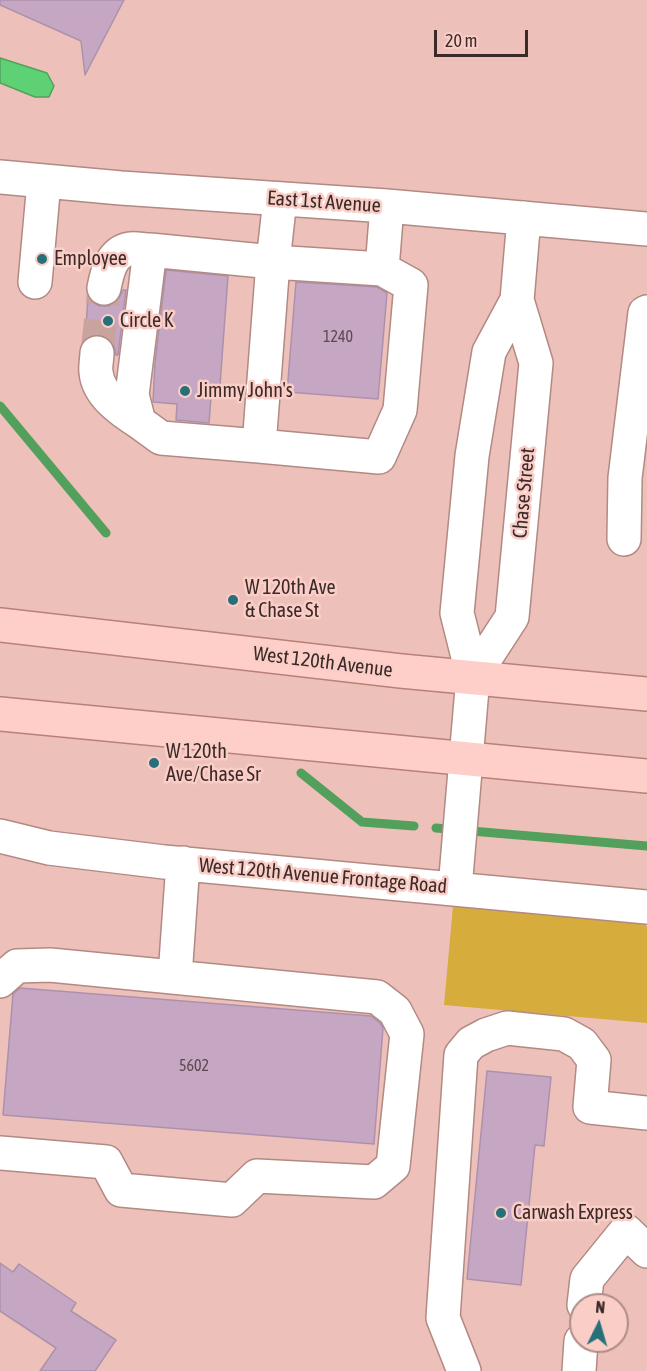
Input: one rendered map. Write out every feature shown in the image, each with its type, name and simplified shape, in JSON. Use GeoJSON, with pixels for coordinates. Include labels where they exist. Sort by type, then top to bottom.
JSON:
{"type":"FeatureCollection","features":[{"type":"Feature","properties":{"kind":"main road","name":"West 120th Avenue"},"geometry":{"type":"LineString","coordinates":[[0,625],[401,671],[647,694]]}},
{"type":"Feature","properties":{"kind":"main road"},"geometry":{"type":"LineString","coordinates":[[0,714],[647,776]]}},
{"type":"Feature","properties":{"kind":"street","name":"East 1st Avenue"},"geometry":{"type":"LineString","coordinates":[[0,177],[387,206],[647,229]]}},
{"type":"Feature","properties":{"kind":"street"},"geometry":{"type":"LineString","coordinates":[[35,282],[44,182]]}},
{"type":"Feature","properties":{"kind":"street"},"geometry":{"type":"LineString","coordinates":[[260,446],[273,262],[280,199]]}},
{"type":"Feature","properties":{"kind":"street"},"geometry":{"type":"LineString","coordinates":[[382,268],[387,206]]}},
{"type":"Feature","properties":{"kind":"street","name":"Chase Street"},"geometry":{"type":"LineString","coordinates":[[473,677],[512,617],[536,363],[518,300],[524,218]]}},
{"type":"Feature","properties":{"kind":"street"},"geometry":{"type":"LineString","coordinates":[[97,353],[96,374],[105,394],[118,409],[161,438],[379,457],[400,410],[411,285],[382,268],[273,262],[129,249],[117,254],[108,268],[104,288]]}},
{"type":"Feature","properties":{"kind":"street"},"geometry":{"type":"LineString","coordinates":[[139,422],[132,395],[150,250]]}},
{"type":"Feature","properties":{"kind":"street","name":"Chase Street"},"geometry":{"type":"LineString","coordinates":[[455,888],[473,677],[457,613],[472,456],[489,352],[518,300]]}},
{"type":"Feature","properties":{"kind":"street"},"geometry":{"type":"LineString","coordinates":[[624,539],[625,478],[647,312]]}},
{"type":"Feature","properties":{"kind":"street","name":"West 120th Avenue Frontage Road"},"geometry":{"type":"LineString","coordinates":[[0,836],[49,848],[183,863],[647,907]]}},
{"type":"Feature","properties":{"kind":"street"},"geometry":{"type":"LineString","coordinates":[[175,976],[183,863]]}},
{"type":"Feature","properties":{"kind":"street"},"geometry":{"type":"LineString","coordinates":[[0,981],[17,966],[50,965],[377,997],[395,1011],[407,1034],[393,1166],[374,1182],[257,1176],[232,1200],[121,1190],[106,1162],[0,1153]]}},
{"type":"Feature","properties":{"kind":"street"},"geometry":{"type":"LineString","coordinates":[[464,1371],[443,1318],[461,1055],[471,1043],[507,1028],[564,1034],[582,1044],[594,1060],[590,1107],[647,1113]]}},
{"type":"Feature","properties":{"kind":"street"},"geometry":{"type":"LineString","coordinates":[[585,1293],[587,1279],[637,1241]]}},
{"type":"Feature","properties":{"kind":"street"},"geometry":{"type":"LineString","coordinates":[[579,1371],[580,1353]]}},
{"type":"Feature","properties":{"kind":"shaded area"},"geometry":{"type":"Polygon","coordinates":[[[0,58],[47,73],[54,86],[49,97],[35,97],[0,83],[0,58]]]}},
{"type":"Feature","properties":{"kind":"shaded area"},"geometry":{"type":"Polygon","coordinates":[[[453,906],[645,924],[647,927],[647,1023],[444,1005],[453,906]]]}},
{"type":"Feature","properties":{"kind":"building"},"geometry":{"type":"Polygon","coordinates":[[[0,0],[124,0],[85,75],[81,41],[0,5],[0,0]]]}},
{"type":"Feature","properties":{"kind":"building","name":"Circle K"},"geometry":{"type":"Polygon","coordinates":[[[166,270],[228,276],[220,385],[212,385],[209,423],[176,420],[177,404],[153,402],[155,363],[166,270]]]}},
{"type":"Feature","properties":{"kind":"building"},"geometry":{"type":"Polygon","coordinates":[[[296,282],[377,287],[387,293],[378,399],[287,392],[296,282]]]}},
{"type":"Feature","properties":{"kind":"building"},"geometry":{"type":"Polygon","coordinates":[[[123,290],[126,290],[118,355],[116,355],[114,345],[106,337],[97,334],[85,340],[88,297],[100,306],[109,306],[118,300],[123,290]]]}},
{"type":"Feature","properties":{"kind":"building"},"geometry":{"type":"Polygon","coordinates":[[[20,988],[371,1016],[383,1028],[374,1144],[3,1115],[13,994],[20,988]]]}},
{"type":"Feature","properties":{"kind":"building","name":"Carwash Express"},"geometry":{"type":"Polygon","coordinates":[[[487,1071],[551,1077],[544,1146],[535,1145],[521,1285],[467,1279],[487,1071]]]}},
{"type":"Feature","properties":{"kind":"building"},"geometry":{"type":"Polygon","coordinates":[[[0,1263],[13,1272],[19,1264],[76,1303],[71,1311],[116,1340],[95,1371],[40,1371],[56,1348],[0,1311],[0,1263]]]}},
{"type":"Feature","properties":{"kind":"waterway"},"geometry":{"type":"LineString","coordinates":[[0,406],[106,533]]}},
{"type":"Feature","properties":{"kind":"waterway"},"geometry":{"type":"LineString","coordinates":[[301,773],[362,822],[414,826]]}},
{"type":"Feature","properties":{"kind":"waterway"},"geometry":{"type":"LineString","coordinates":[[436,828],[647,846]]}},
{"type":"Feature","properties":{"kind":"tunnel"},"geometry":{"type":"LineString","coordinates":[[97,353],[104,288]]}},
{"type":"Feature","properties":{"kind":"place","name":"Employee"},"geometry":{"type":"Point","coordinates":[42,259]}},
{"type":"Feature","properties":{"kind":"place","name":"Circle K"},"geometry":{"type":"Point","coordinates":[108,321]}},
{"type":"Feature","properties":{"kind":"place","name":"Jimmy John's"},"geometry":{"type":"Point","coordinates":[185,391]}},
{"type":"Feature","properties":{"kind":"place","name":"W 120th Ave & Chase St"},"geometry":{"type":"Point","coordinates":[233,600]}},
{"type":"Feature","properties":{"kind":"place","name":"W 120th Ave/Chase Sr"},"geometry":{"type":"Point","coordinates":[154,763]}},
{"type":"Feature","properties":{"kind":"place","name":"Carwash Express"},"geometry":{"type":"Point","coordinates":[501,1213]}}]}
